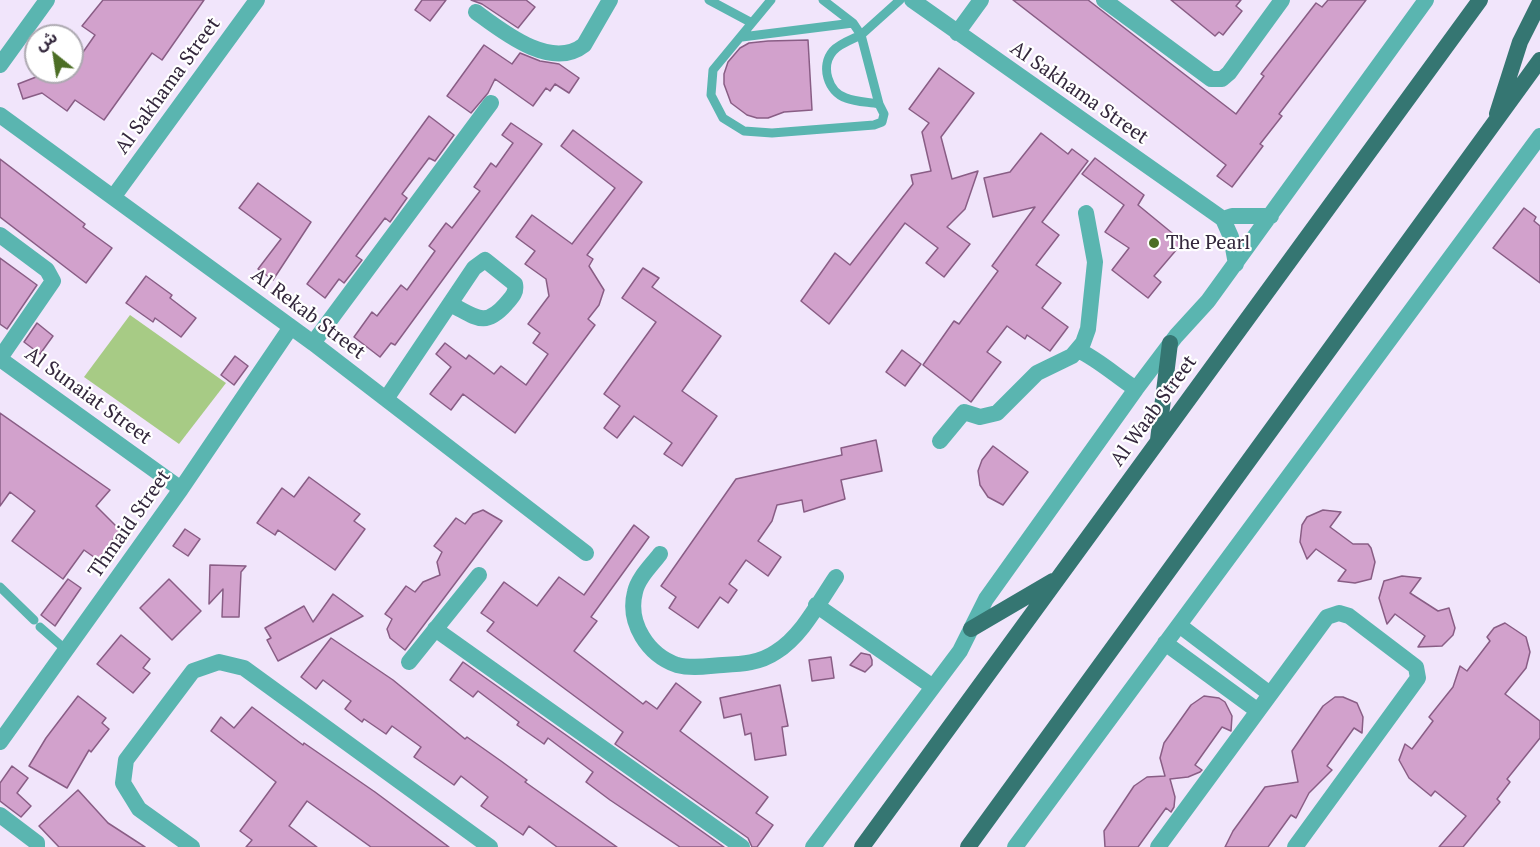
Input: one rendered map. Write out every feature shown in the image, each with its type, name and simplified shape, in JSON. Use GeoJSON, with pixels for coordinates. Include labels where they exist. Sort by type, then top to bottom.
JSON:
{"type":"FeatureCollection","features":[{"type":"Feature","properties":{"kind":"main road","name":"Al Waab Street"},"geometry":{"type":"LineString","coordinates":[[862,847],[1480,0]]}},
{"type":"Feature","properties":{"kind":"main road"},"geometry":{"type":"LineString","coordinates":[[1495,124],[1505,82],[1520,42],[1540,2]]}},
{"type":"Feature","properties":{"kind":"main road"},"geometry":{"type":"LineString","coordinates":[[968,847],[1540,60]]}},
{"type":"Feature","properties":{"kind":"main road"},"geometry":{"type":"LineString","coordinates":[[1158,441],[1170,343]]}},
{"type":"Feature","properties":{"kind":"main road"},"geometry":{"type":"LineString","coordinates":[[971,629],[1059,578]]}},
{"type":"Feature","properties":{"kind":"street"},"geometry":{"type":"LineString","coordinates":[[0,65],[47,0]]}},
{"type":"Feature","properties":{"kind":"street","name":"Al Sakhama Street"},"geometry":{"type":"LineString","coordinates":[[114,196],[257,0]]}},
{"type":"Feature","properties":{"kind":"street"},"geometry":{"type":"LineString","coordinates":[[476,12],[519,42],[535,49],[562,53],[577,51],[584,45],[610,0]]}},
{"type":"Feature","properties":{"kind":"street","name":"Al Sakhama Street"},"geometry":{"type":"LineString","coordinates":[[912,0],[932,6],[957,33],[1223,219]]}},
{"type":"Feature","properties":{"kind":"street"},"geometry":{"type":"LineString","coordinates":[[957,33],[981,0]]}},
{"type":"Feature","properties":{"kind":"street"},"geometry":{"type":"LineString","coordinates":[[1104,0],[1211,79],[1216,80],[1229,73],[1282,0]]}},
{"type":"Feature","properties":{"kind":"street","name":"Al Waab Street"},"geometry":{"type":"LineString","coordinates":[[813,847],[960,651],[986,599],[1136,389],[1170,343],[1202,309],[1236,264],[1426,0]]}},
{"type":"Feature","properties":{"kind":"street"},"geometry":{"type":"LineString","coordinates":[[313,343],[491,103]]}},
{"type":"Feature","properties":{"kind":"street","name":"Al Rekab Street"},"geometry":{"type":"LineString","coordinates":[[0,115],[313,343],[586,553]]}},
{"type":"Feature","properties":{"kind":"street"},"geometry":{"type":"LineString","coordinates":[[1015,847],[1540,136]]}},
{"type":"Feature","properties":{"kind":"street"},"geometry":{"type":"LineString","coordinates":[[940,441],[964,412],[980,417],[997,413],[1037,373],[1065,360],[1078,350],[1088,329],[1095,262],[1086,213]]}},
{"type":"Feature","properties":{"kind":"street"},"geometry":{"type":"LineString","coordinates":[[1236,264],[1231,237],[1223,219],[1232,216],[1271,216]]}},
{"type":"Feature","properties":{"kind":"street"},"geometry":{"type":"LineString","coordinates":[[0,235],[47,270],[53,281],[0,358]]}},
{"type":"Feature","properties":{"kind":"street"},"geometry":{"type":"LineString","coordinates":[[386,399],[450,303]]}},
{"type":"Feature","properties":{"kind":"street","name":"Thmaid Street"},"geometry":{"type":"LineString","coordinates":[[0,742],[181,489],[291,327]]}},
{"type":"Feature","properties":{"kind":"street"},"geometry":{"type":"LineString","coordinates":[[1078,350],[1095,358],[1107,370],[1136,389]]}},
{"type":"Feature","properties":{"kind":"street","name":"Al Sunaiat Street"},"geometry":{"type":"LineString","coordinates":[[0,358],[181,489]]}},
{"type":"Feature","properties":{"kind":"street"},"geometry":{"type":"LineString","coordinates":[[660,554],[642,577],[635,591],[636,622],[642,637],[651,649],[678,665],[694,668],[746,663],[766,658],[792,638],[836,577]]}},
{"type":"Feature","properties":{"kind":"street"},"geometry":{"type":"LineString","coordinates":[[410,662],[479,575]]}},
{"type":"Feature","properties":{"kind":"street"},"geometry":{"type":"LineString","coordinates":[[816,605],[933,687]]}},
{"type":"Feature","properties":{"kind":"street"},"geometry":{"type":"LineString","coordinates":[[1158,847],[1327,617],[1338,613],[1349,616],[1416,667],[1418,678],[1295,847]]}},
{"type":"Feature","properties":{"kind":"street"},"geometry":{"type":"LineString","coordinates":[[1179,626],[1270,694]]}},
{"type":"Feature","properties":{"kind":"street"},"geometry":{"type":"LineString","coordinates":[[435,629],[742,847]]}},
{"type":"Feature","properties":{"kind":"street"},"geometry":{"type":"LineString","coordinates":[[1166,643],[1258,711]]}},
{"type":"Feature","properties":{"kind":"street"},"geometry":{"type":"LineString","coordinates":[[192,847],[139,809],[123,783],[126,760],[193,671],[219,662],[244,668],[490,847]]}},
{"type":"Feature","properties":{"kind":"street"},"geometry":{"type":"LineString","coordinates":[[0,815],[37,843],[37,847]]}},
{"type":"Feature","properties":{"kind":"lane"},"geometry":{"type":"LineString","coordinates":[[709,0],[752,23]]}},
{"type":"Feature","properties":{"kind":"lane"},"geometry":{"type":"LineString","coordinates":[[771,0],[713,70],[711,95],[723,118],[744,131],[772,133],[874,125],[882,122],[884,114],[879,104],[861,34],[852,23],[823,0]]}},
{"type":"Feature","properties":{"kind":"lane"},"geometry":{"type":"LineString","coordinates":[[879,104],[846,98],[833,90],[826,73],[829,57],[834,49],[861,34],[900,0]]}},
{"type":"Feature","properties":{"kind":"lane"},"geometry":{"type":"LineString","coordinates":[[742,37],[852,23]]}},
{"type":"Feature","properties":{"kind":"lane"},"geometry":{"type":"LineString","coordinates":[[0,587],[66,650]]}},
{"type":"Feature","properties":{"kind":"green space"},"geometry":{"type":"Polygon","coordinates":[[[130,315],[226,383],[179,444],[84,377],[130,315]]]}},
{"type":"Feature","properties":{"kind":"building"},"geometry":{"type":"Polygon","coordinates":[[[103,0],[204,0],[162,60],[152,53],[104,120],[75,100],[67,111],[42,93],[23,99],[18,84],[24,82],[24,84],[84,84],[84,51],[95,35],[84,27],[84,24],[103,0]]]}},
{"type":"Feature","properties":{"kind":"building"},"geometry":{"type":"Polygon","coordinates":[[[422,0],[446,0],[430,21],[415,10],[422,0]]]}},
{"type":"Feature","properties":{"kind":"building"},"geometry":{"type":"Polygon","coordinates":[[[471,0],[526,0],[535,7],[518,28],[482,4],[471,0]]]}},
{"type":"Feature","properties":{"kind":"building"},"geometry":{"type":"Polygon","coordinates":[[[1013,0],[1088,0],[1236,114],[1264,76],[1261,74],[1316,3],[1322,7],[1328,0],[1366,0],[1279,114],[1282,116],[1260,144],[1263,146],[1232,187],[1217,176],[1226,165],[1013,0]]]}},
{"type":"Feature","properties":{"kind":"building"},"geometry":{"type":"Polygon","coordinates":[[[1171,0],[1241,0],[1236,6],[1242,11],[1223,35],[1219,32],[1215,36],[1171,0]]]}},
{"type":"Feature","properties":{"kind":"building"},"geometry":{"type":"Polygon","coordinates":[[[808,40],[812,110],[784,112],[768,118],[757,118],[747,115],[731,103],[724,84],[724,74],[728,62],[740,48],[749,43],[808,40]]]}},
{"type":"Feature","properties":{"kind":"building"},"geometry":{"type":"Polygon","coordinates":[[[484,45],[512,64],[520,53],[540,61],[559,64],[579,78],[569,93],[555,84],[550,91],[546,88],[533,106],[495,79],[488,93],[471,113],[447,96],[484,45]]]}},
{"type":"Feature","properties":{"kind":"building"},"geometry":{"type":"Polygon","coordinates":[[[939,68],[974,93],[941,137],[952,179],[978,171],[965,209],[947,227],[970,244],[944,277],[926,263],[938,248],[905,223],[829,324],[801,301],[835,253],[850,265],[913,184],[911,175],[931,171],[922,132],[929,123],[909,109],[939,68]]]}},
{"type":"Feature","properties":{"kind":"building"},"geometry":{"type":"Polygon","coordinates":[[[429,116],[454,135],[435,161],[429,158],[402,194],[407,198],[390,222],[385,218],[356,256],[362,260],[344,283],[339,279],[325,298],[307,284],[429,116]]]}},
{"type":"Feature","properties":{"kind":"building"},"geometry":{"type":"Polygon","coordinates":[[[511,123],[542,144],[395,345],[391,343],[380,357],[354,337],[372,312],[377,316],[401,285],[407,290],[435,251],[429,246],[446,223],[452,228],[480,191],[474,187],[491,163],[496,167],[513,143],[502,135],[511,123]]]}},
{"type":"Feature","properties":{"kind":"building"},"geometry":{"type":"Polygon","coordinates":[[[573,130],[642,182],[587,255],[593,259],[589,266],[604,290],[599,305],[588,319],[595,325],[515,433],[463,394],[451,410],[430,394],[451,367],[436,354],[445,343],[466,359],[469,355],[494,374],[501,366],[526,385],[548,354],[533,343],[540,333],[528,324],[549,296],[546,279],[525,264],[535,251],[516,237],[532,215],[572,244],[615,188],[561,146],[573,130]]]}},
{"type":"Feature","properties":{"kind":"building"},"geometry":{"type":"Polygon","coordinates":[[[1041,133],[1068,154],[1072,149],[1088,161],[1042,222],[1059,235],[1036,265],[1061,283],[1042,308],[1068,327],[1050,351],[1027,335],[1025,339],[1007,326],[987,352],[1001,362],[971,402],[923,365],[954,321],[959,324],[998,271],[992,266],[1035,207],[993,217],[984,178],[1010,172],[1041,133]]]}},
{"type":"Feature","properties":{"kind":"building"},"geometry":{"type":"Polygon","coordinates":[[[1095,158],[1144,195],[1138,205],[1183,242],[1154,276],[1161,282],[1148,298],[1112,270],[1129,248],[1105,232],[1124,205],[1082,174],[1095,158]]]}},
{"type":"Feature","properties":{"kind":"building"},"geometry":{"type":"Polygon","coordinates":[[[0,159],[85,224],[83,227],[112,248],[86,283],[0,217],[0,159]]]}},
{"type":"Feature","properties":{"kind":"building"},"geometry":{"type":"Polygon","coordinates":[[[258,183],[311,222],[273,280],[258,269],[281,239],[239,208],[258,183]]]}},
{"type":"Feature","properties":{"kind":"building"},"geometry":{"type":"Polygon","coordinates":[[[1524,208],[1536,217],[1534,221],[1540,226],[1540,283],[1493,248],[1524,208]]]}},
{"type":"Feature","properties":{"kind":"building"},"geometry":{"type":"Polygon","coordinates":[[[0,258],[37,285],[7,329],[0,324],[0,258]]]}},
{"type":"Feature","properties":{"kind":"building"},"geometry":{"type":"Polygon","coordinates":[[[643,268],[659,278],[652,287],[721,336],[682,391],[717,416],[682,466],[664,454],[672,443],[634,416],[617,438],[604,428],[620,406],[604,394],[656,322],[622,298],[643,268]]]}},
{"type":"Feature","properties":{"kind":"building"},"geometry":{"type":"Polygon","coordinates":[[[146,276],[172,295],[170,298],[196,318],[181,337],[155,318],[153,322],[126,303],[146,276]]]}},
{"type":"Feature","properties":{"kind":"building"},"geometry":{"type":"Polygon","coordinates":[[[37,323],[53,336],[40,354],[24,342],[37,323]]]}},
{"type":"Feature","properties":{"kind":"building"},"geometry":{"type":"Polygon","coordinates":[[[902,350],[921,364],[905,386],[886,372],[902,350]]]}},
{"type":"Feature","properties":{"kind":"building"},"geometry":{"type":"Polygon","coordinates":[[[235,356],[248,366],[234,385],[221,375],[235,356]]]}},
{"type":"Feature","properties":{"kind":"building"},"geometry":{"type":"Polygon","coordinates":[[[0,413],[110,490],[96,506],[120,530],[98,560],[84,550],[63,579],[12,541],[35,511],[10,492],[0,506],[0,413]]]}},
{"type":"Feature","properties":{"kind":"building"},"geometry":{"type":"Polygon","coordinates":[[[876,440],[882,471],[841,480],[845,499],[804,512],[802,500],[777,505],[772,521],[758,541],[781,557],[768,576],[746,560],[729,584],[737,590],[728,603],[720,597],[698,628],[669,608],[676,597],[661,586],[736,479],[842,455],[841,448],[876,440]]]}},
{"type":"Feature","properties":{"kind":"building"},"geometry":{"type":"Polygon","coordinates":[[[993,446],[1028,472],[1003,505],[988,497],[980,485],[978,471],[982,460],[993,446]]]}},
{"type":"Feature","properties":{"kind":"building"},"geometry":{"type":"Polygon","coordinates":[[[309,477],[360,514],[354,521],[365,529],[335,570],[278,530],[275,535],[257,523],[282,488],[294,497],[309,477]]]}},
{"type":"Feature","properties":{"kind":"building"},"geometry":{"type":"Polygon","coordinates":[[[483,510],[502,521],[405,650],[390,638],[387,629],[392,619],[385,614],[406,586],[415,592],[423,582],[440,575],[437,562],[442,552],[434,546],[456,518],[465,524],[473,514],[483,510]]]}},
{"type":"Feature","properties":{"kind":"building"},"geometry":{"type":"Polygon","coordinates":[[[1323,510],[1341,512],[1330,527],[1353,544],[1368,544],[1371,548],[1375,562],[1371,579],[1355,583],[1338,581],[1346,570],[1316,549],[1307,559],[1300,542],[1302,525],[1307,517],[1323,510]]]}},
{"type":"Feature","properties":{"kind":"building"},"geometry":{"type":"Polygon","coordinates":[[[634,525],[649,537],[591,617],[597,621],[574,651],[643,704],[646,701],[657,709],[676,683],[701,702],[680,731],[768,797],[756,813],[773,825],[757,847],[752,847],[748,838],[615,744],[623,732],[487,631],[494,622],[481,613],[504,582],[537,606],[559,577],[584,595],[634,525]]]}},
{"type":"Feature","properties":{"kind":"building"},"geometry":{"type":"Polygon","coordinates":[[[185,529],[200,539],[188,556],[173,546],[185,529]]]}},
{"type":"Feature","properties":{"kind":"building"},"geometry":{"type":"Polygon","coordinates":[[[210,565],[246,566],[241,572],[239,617],[222,617],[223,589],[209,604],[210,565]]]}},
{"type":"Feature","properties":{"kind":"building"},"geometry":{"type":"Polygon","coordinates":[[[1402,576],[1421,578],[1410,593],[1438,611],[1449,608],[1455,628],[1453,635],[1442,646],[1418,647],[1425,636],[1395,614],[1387,624],[1379,598],[1384,581],[1402,576]]]}},
{"type":"Feature","properties":{"kind":"building"},"geometry":{"type":"Polygon","coordinates":[[[68,579],[81,588],[55,626],[41,615],[68,579]]]}},
{"type":"Feature","properties":{"kind":"building"},"geometry":{"type":"Polygon","coordinates":[[[169,579],[201,611],[172,640],[140,608],[169,579]]]}},
{"type":"Feature","properties":{"kind":"building"},"geometry":{"type":"Polygon","coordinates":[[[333,594],[363,616],[278,661],[267,640],[271,638],[265,628],[304,606],[313,622],[333,594]]]}},
{"type":"Feature","properties":{"kind":"building"},"geometry":{"type":"Polygon","coordinates":[[[1505,623],[1526,637],[1530,652],[1526,668],[1505,694],[1540,721],[1540,738],[1507,779],[1510,782],[1497,799],[1500,802],[1463,847],[1439,847],[1466,816],[1435,791],[1431,796],[1409,778],[1399,760],[1405,744],[1412,749],[1433,721],[1429,717],[1453,687],[1460,666],[1467,671],[1490,641],[1487,637],[1494,628],[1505,623]]]}},
{"type":"Feature","properties":{"kind":"building"},"geometry":{"type":"Polygon","coordinates":[[[121,635],[150,659],[143,668],[150,673],[133,693],[97,664],[121,635]]]}},
{"type":"Feature","properties":{"kind":"building"},"geometry":{"type":"Polygon","coordinates":[[[331,638],[393,680],[465,739],[467,737],[501,761],[527,780],[525,782],[617,847],[557,847],[529,826],[523,835],[481,806],[488,797],[461,776],[454,785],[414,757],[421,747],[392,726],[386,734],[364,719],[362,722],[345,709],[351,701],[323,680],[316,689],[301,677],[331,638]]]}},
{"type":"Feature","properties":{"kind":"building"},"geometry":{"type":"Polygon","coordinates":[[[861,653],[870,655],[872,660],[872,665],[865,672],[850,665],[861,653]]]}},
{"type":"Feature","properties":{"kind":"building"},"geometry":{"type":"Polygon","coordinates":[[[831,657],[834,678],[812,681],[809,660],[831,657]]]}},
{"type":"Feature","properties":{"kind":"building"},"geometry":{"type":"Polygon","coordinates":[[[463,662],[724,847],[680,847],[610,800],[586,782],[593,772],[548,738],[544,744],[517,725],[519,722],[478,691],[473,697],[450,680],[463,662]]]}},
{"type":"Feature","properties":{"kind":"building"},"geometry":{"type":"Polygon","coordinates":[[[780,685],[788,726],[782,727],[786,755],[755,760],[751,733],[745,735],[741,714],[724,718],[720,698],[780,685]]]}},
{"type":"Feature","properties":{"kind":"building"},"geometry":{"type":"Polygon","coordinates":[[[78,696],[106,718],[102,723],[109,729],[91,752],[89,750],[67,788],[29,766],[46,738],[78,696]]]}},
{"type":"Feature","properties":{"kind":"building"},"geometry":{"type":"Polygon","coordinates":[[[1204,696],[1219,698],[1225,702],[1232,716],[1231,731],[1222,727],[1195,765],[1202,770],[1200,772],[1188,777],[1170,779],[1175,797],[1174,807],[1171,812],[1166,808],[1138,847],[1105,847],[1104,831],[1134,786],[1147,777],[1165,776],[1160,758],[1164,743],[1191,705],[1204,696]]]}},
{"type":"Feature","properties":{"kind":"building"},"geometry":{"type":"Polygon","coordinates":[[[1335,697],[1343,697],[1357,703],[1363,717],[1362,733],[1354,728],[1327,766],[1332,770],[1309,793],[1296,818],[1291,815],[1268,847],[1225,847],[1233,831],[1265,787],[1298,782],[1292,751],[1323,706],[1335,697]]]}},
{"type":"Feature","properties":{"kind":"building"},"geometry":{"type":"Polygon","coordinates":[[[252,707],[303,745],[304,743],[375,792],[449,847],[371,847],[307,801],[289,826],[317,847],[246,847],[252,840],[240,831],[276,782],[211,731],[221,717],[234,728],[252,707]]]}},
{"type":"Feature","properties":{"kind":"building"},"geometry":{"type":"Polygon","coordinates":[[[12,766],[28,778],[17,793],[31,806],[21,817],[0,801],[0,783],[12,766]]]}},
{"type":"Feature","properties":{"kind":"building"},"geometry":{"type":"Polygon","coordinates":[[[78,790],[108,823],[145,847],[59,847],[39,826],[78,790]]]}},
{"type":"Feature","properties":{"kind":"place","name":"The Pearl"},"geometry":{"type":"Point","coordinates":[1154,243]}}]}
